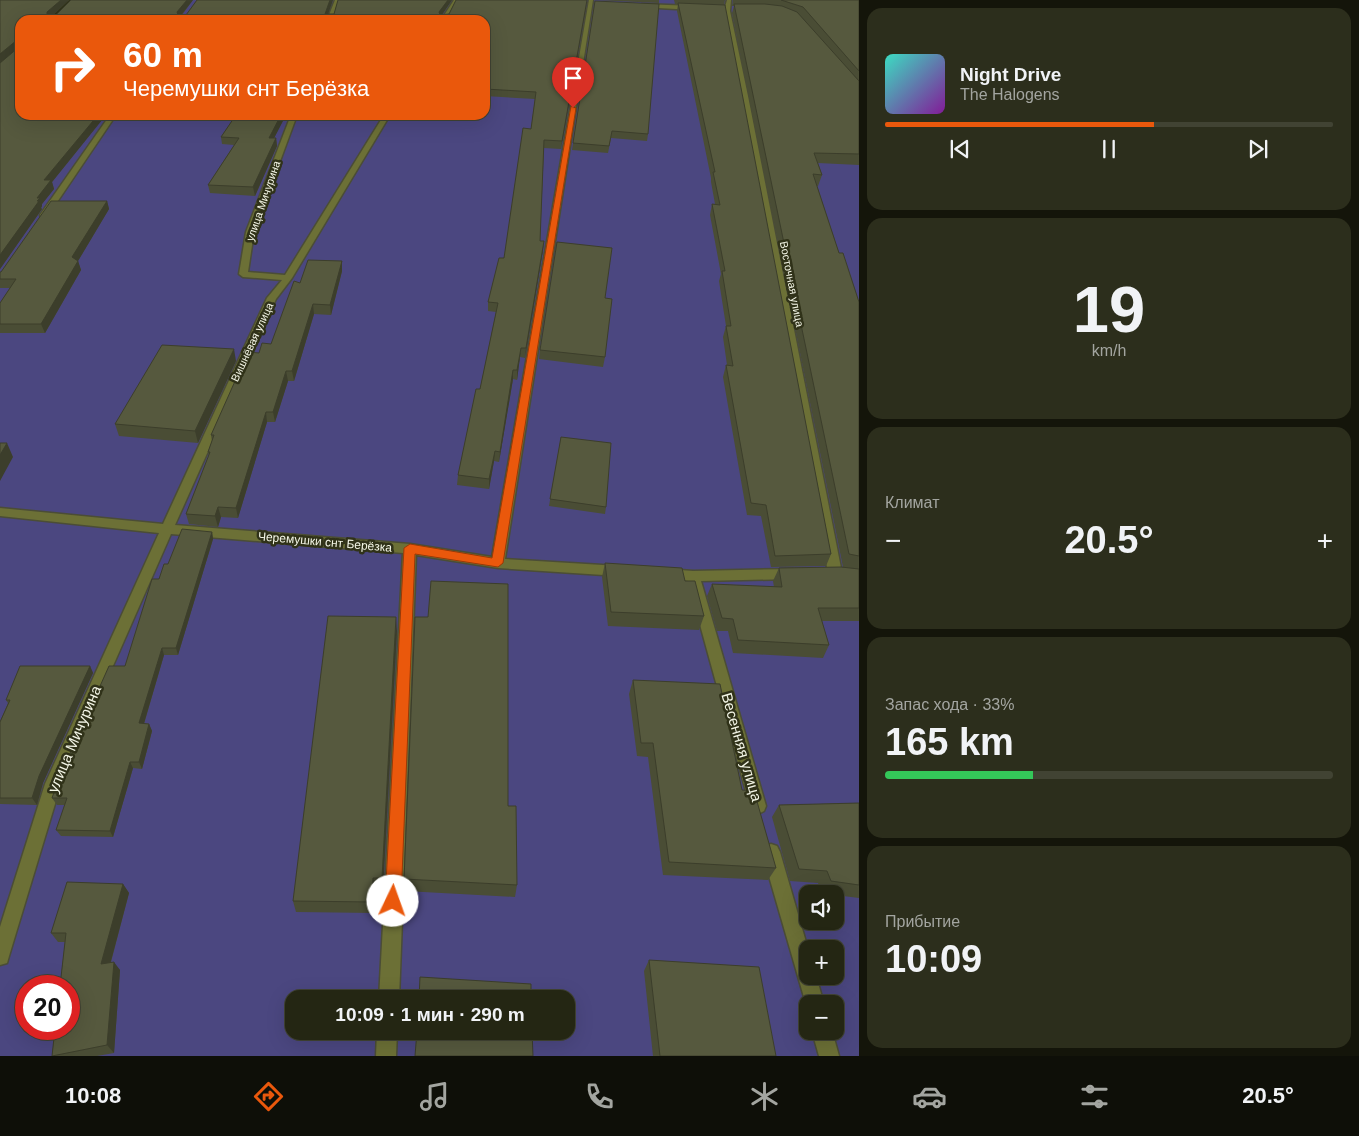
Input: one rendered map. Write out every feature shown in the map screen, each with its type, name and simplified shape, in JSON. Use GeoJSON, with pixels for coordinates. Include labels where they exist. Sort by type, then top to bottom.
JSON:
{"type":"FeatureCollection","features":[{"type":"Feature","properties":{"kind":"street"},"geometry":{"type":"LineString","coordinates":[[332,15],[337,0]]}},
{"type":"Feature","properties":{"kind":"street"},"geometry":{"type":"LineString","coordinates":[[447,15],[456,0]]}},
{"type":"Feature","properties":{"kind":"street","name":"Восточная улица"},"geometry":{"type":"LineString","coordinates":[[729,0],[726,9],[745,96],[830,573],[851,575]]}},
{"type":"Feature","properties":{"kind":"street"},"geometry":{"type":"LineString","coordinates":[[498,563],[590,3]]}},
{"type":"Feature","properties":{"kind":"street"},"geometry":{"type":"LineString","coordinates":[[639,6],[697,8]]}},
{"type":"Feature","properties":{"kind":"street"},"geometry":{"type":"LineString","coordinates":[[40,221],[110,120]]}},
{"type":"Feature","properties":{"kind":"street","name":"улица Мичурина"},"geometry":{"type":"LineString","coordinates":[[288,278],[243,274],[250,232],[292,120]]}},
{"type":"Feature","properties":{"kind":"street","name":"Вишнёвая улица"},"geometry":{"type":"LineString","coordinates":[[168,529],[272,298],[288,278],[384,120]]}},
{"type":"Feature","properties":{"kind":"street","name":"Черемушки снт Берёзка"},"geometry":{"type":"LineString","coordinates":[[0,512],[168,529],[410,548],[498,563],[635,572]]}},
{"type":"Feature","properties":{"kind":"street","name":"улица Мичурина"},"geometry":{"type":"LineString","coordinates":[[0,956],[53,784],[168,529]]}},
{"type":"Feature","properties":{"kind":"street"},"geometry":{"type":"LineString","coordinates":[[389,990],[410,548]]}},
{"type":"Feature","properties":{"kind":"street"},"geometry":{"type":"LineString","coordinates":[[654,574],[693,576],[807,574]]}},
{"type":"Feature","properties":{"kind":"street","name":"Весенняя улица"},"geometry":{"type":"LineString","coordinates":[[693,576],[811,995]]}},
{"type":"Feature","properties":{"kind":"street"},"geometry":{"type":"LineString","coordinates":[[386,1056],[387,1040]]}},
{"type":"Feature","properties":{"kind":"street"},"geometry":{"type":"LineString","coordinates":[[825,1040],[829,1056]]}},
{"type":"Feature","properties":{"kind":"shaded area"},"geometry":{"type":"Polygon","coordinates":[[[84,0],[859,0],[859,1056],[0,1056],[0,79],[15,106],[15,120],[490,120],[490,15],[68,15],[84,0]]]}},
{"type":"Feature","properties":{"kind":"building"},"geometry":{"type":"Polygon","coordinates":[[[0,0],[61,0],[47,12],[47,15],[15,15],[15,42],[0,54],[0,0]]]}},
{"type":"Feature","properties":{"kind":"building"},"geometry":{"type":"Polygon","coordinates":[[[71,0],[187,0],[177,12],[178,15],[56,15],[71,0]]]}},
{"type":"Feature","properties":{"kind":"building"},"geometry":{"type":"Polygon","coordinates":[[[197,0],[330,0],[325,14],[334,14],[338,0],[448,0],[439,12],[440,15],[186,15],[197,0]]]}},
{"type":"Feature","properties":{"kind":"building"},"geometry":{"type":"Polygon","coordinates":[[[456,0],[587,0],[562,141],[544,140],[540,241],[544,241],[526,348],[521,348],[517,370],[513,370],[500,452],[495,451],[489,479],[458,475],[476,389],[480,389],[498,303],[488,302],[499,258],[504,258],[523,128],[531,129],[536,92],[490,89],[490,15],[440,15],[449,14],[456,0]]]}},
{"type":"Feature","properties":{"kind":"building"},"geometry":{"type":"Polygon","coordinates":[[[781,0],[859,0],[859,71],[803,7],[781,0]]]}},
{"type":"Feature","properties":{"kind":"building"},"geometry":{"type":"Polygon","coordinates":[[[595,1],[659,4],[648,134],[612,131],[609,146],[573,143],[595,1]]]}},
{"type":"Feature","properties":{"kind":"building"},"geometry":{"type":"Polygon","coordinates":[[[678,3],[725,5],[831,554],[775,556],[766,505],[751,503],[726,365],[733,366],[726,326],[731,326],[722,271],[725,271],[712,204],[720,205],[713,172],[715,172],[678,3]]]}},
{"type":"Feature","properties":{"kind":"building"},"geometry":{"type":"Polygon","coordinates":[[[734,4],[782,6],[797,12],[859,81],[859,154],[814,153],[822,175],[813,174],[839,253],[843,253],[859,302],[859,556],[849,554],[734,4]]]}},
{"type":"Feature","properties":{"kind":"building"},"geometry":{"type":"Polygon","coordinates":[[[15,50],[15,120],[94,120],[44,180],[51,180],[37,198],[40,198],[37,201],[39,201],[0,255],[0,63],[15,50]]]}},
{"type":"Feature","properties":{"kind":"building"},"geometry":{"type":"Polygon","coordinates":[[[233,120],[278,120],[269,138],[276,138],[253,187],[208,185],[239,138],[221,137],[233,120]]]}},
{"type":"Feature","properties":{"kind":"building"},"geometry":{"type":"Polygon","coordinates":[[[51,201],[107,201],[72,257],[78,261],[41,324],[0,324],[0,303],[16,279],[0,279],[0,272],[51,201]]]}},
{"type":"Feature","properties":{"kind":"building"},"geometry":{"type":"Polygon","coordinates":[[[557,242],[612,248],[605,298],[612,299],[605,357],[540,350],[557,242]]]}},
{"type":"Feature","properties":{"kind":"building"},"geometry":{"type":"Polygon","coordinates":[[[308,260],[342,261],[330,305],[313,304],[292,371],[286,371],[273,412],[266,412],[236,508],[218,507],[215,516],[186,514],[210,452],[208,452],[214,435],[211,435],[248,352],[259,353],[262,343],[271,344],[294,281],[300,283],[308,260]]]}},
{"type":"Feature","properties":{"kind":"building"},"geometry":{"type":"Polygon","coordinates":[[[162,345],[234,349],[195,431],[115,424],[162,345]]]}},
{"type":"Feature","properties":{"kind":"building"},"geometry":{"type":"Polygon","coordinates":[[[561,437],[611,443],[606,507],[550,499],[561,437]]]}},
{"type":"Feature","properties":{"kind":"building"},"geometry":{"type":"Polygon","coordinates":[[[0,443],[7,443],[0,455],[0,443]]]}},
{"type":"Feature","properties":{"kind":"building"},"geometry":{"type":"Polygon","coordinates":[[[182,529],[212,532],[176,648],[162,648],[139,723],[149,724],[139,762],[130,762],[110,831],[56,830],[67,798],[52,798],[59,778],[109,666],[125,666],[152,579],[159,579],[164,564],[168,564],[182,529]]]}},
{"type":"Feature","properties":{"kind":"building"},"geometry":{"type":"Polygon","coordinates":[[[605,563],[682,568],[685,581],[695,581],[704,616],[611,612],[605,563]]]}},
{"type":"Feature","properties":{"kind":"building"},"geometry":{"type":"Polygon","coordinates":[[[841,567],[859,569],[859,608],[818,608],[829,645],[738,640],[733,619],[722,618],[712,584],[782,587],[779,568],[841,567]]]}},
{"type":"Feature","properties":{"kind":"building"},"geometry":{"type":"Polygon","coordinates":[[[431,581],[508,584],[508,806],[516,806],[517,885],[404,879],[415,617],[428,617],[431,581]]]}},
{"type":"Feature","properties":{"kind":"building"},"geometry":{"type":"Polygon","coordinates":[[[328,616],[396,617],[382,878],[373,878],[372,902],[293,901],[328,616]]]}},
{"type":"Feature","properties":{"kind":"building"},"geometry":{"type":"Polygon","coordinates":[[[20,666],[90,666],[39,776],[32,798],[0,798],[0,722],[10,700],[6,700],[20,666]]]}},
{"type":"Feature","properties":{"kind":"building"},"geometry":{"type":"Polygon","coordinates":[[[633,680],[720,684],[742,790],[754,791],[776,868],[669,862],[653,743],[641,743],[633,680]]]}},
{"type":"Feature","properties":{"kind":"building"},"geometry":{"type":"Polygon","coordinates":[[[859,803],[859,885],[831,881],[827,871],[799,869],[779,805],[859,803]]]}},
{"type":"Feature","properties":{"kind":"building"},"geometry":{"type":"Polygon","coordinates":[[[67,882],[123,884],[101,964],[114,962],[107,1045],[52,1056],[54,1040],[80,1040],[80,975],[61,975],[66,933],[51,933],[67,882]]]}},
{"type":"Feature","properties":{"kind":"building"},"geometry":{"type":"Polygon","coordinates":[[[649,960],[759,967],[776,1056],[660,1056],[649,960]]]}},
{"type":"Feature","properties":{"kind":"building"},"geometry":{"type":"Polygon","coordinates":[[[420,977],[531,984],[531,990],[419,990],[420,977]]]}},
{"type":"Feature","properties":{"kind":"building"},"geometry":{"type":"Polygon","coordinates":[[[416,1040],[532,1040],[533,1056],[415,1056],[416,1040]]]}},
{"type":"Feature","properties":{"kind":"route"},"geometry":{"type":"LineString","coordinates":[[393,901],[410,548],[498,563],[573,108]]}}]}
